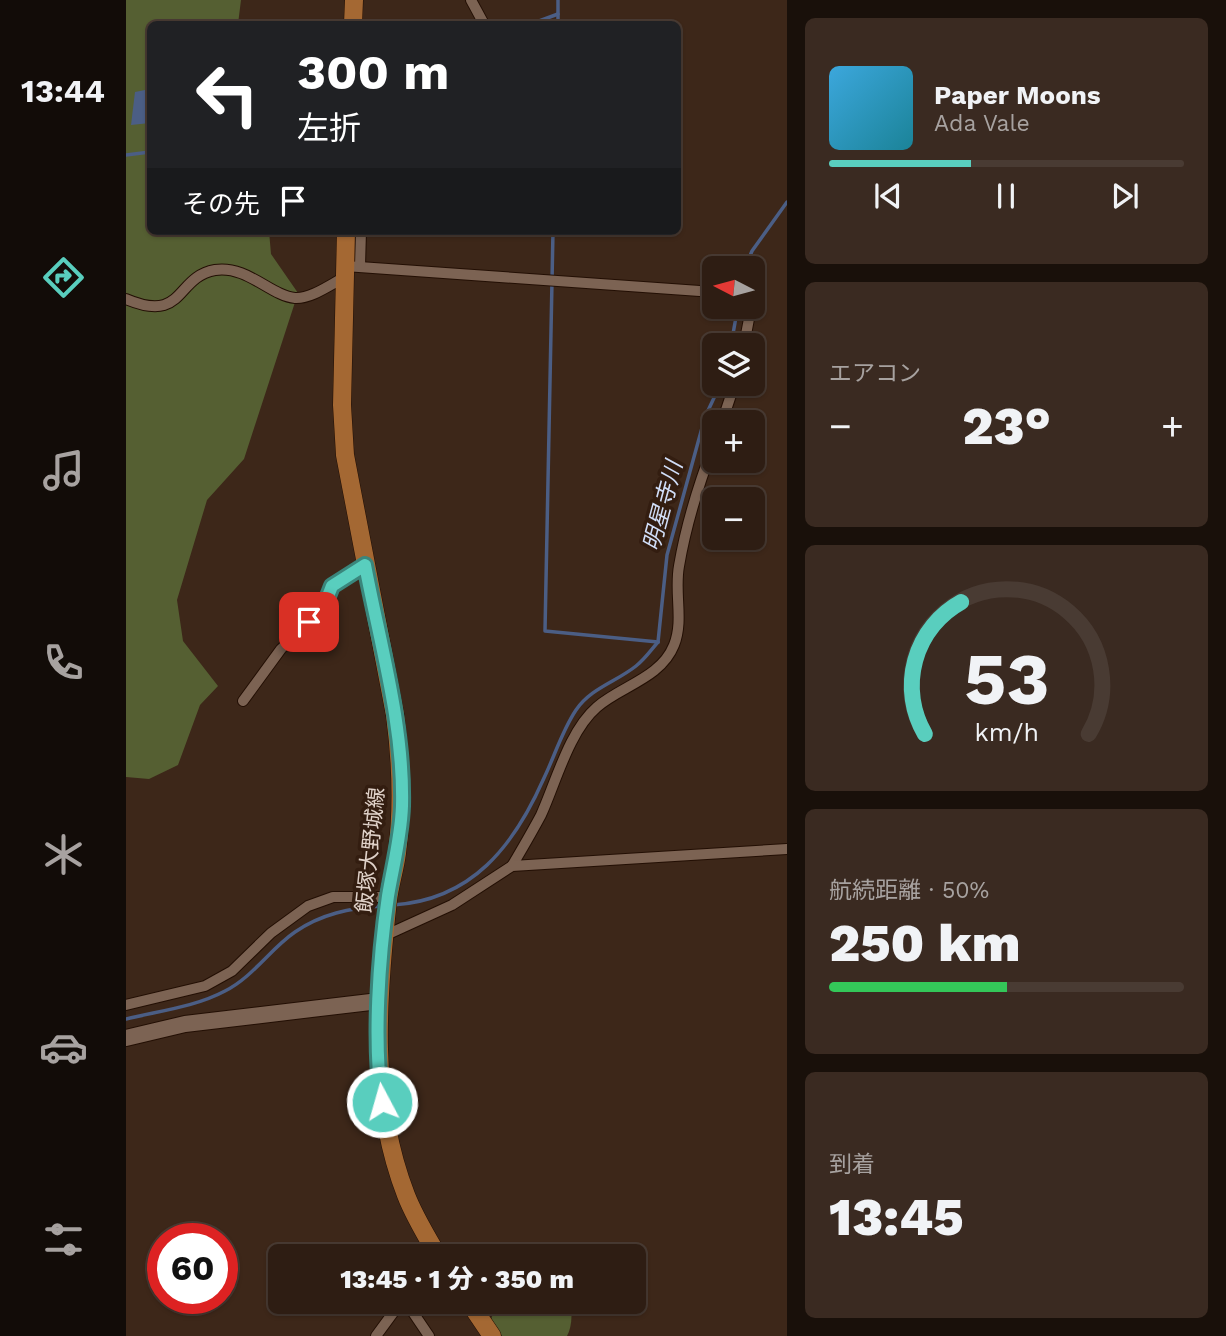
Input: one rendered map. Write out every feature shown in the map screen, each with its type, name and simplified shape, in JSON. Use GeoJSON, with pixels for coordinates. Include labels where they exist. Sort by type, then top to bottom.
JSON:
{"type":"FeatureCollection","features":[{"type":"Feature","properties":{"kind":"main road"},"geometry":{"type":"LineString","coordinates":[[353,21],[354,0]]}},
{"type":"Feature","properties":{"kind":"main road","name":"飯塚大野城線"},"geometry":{"type":"LineString","coordinates":[[346,235],[350,270],[342,405],[345,455],[394,715],[400,758],[402,807],[385,928],[379,1001],[378,1076],[386,1129],[406,1196],[431,1244]]}},
{"type":"Feature","properties":{"kind":"main road"},"geometry":{"type":"LineString","coordinates":[[477,1314],[492,1336]]}},
{"type":"Feature","properties":{"kind":"street"},"geometry":{"type":"LineString","coordinates":[[471,0],[482,21]]}},
{"type":"Feature","properties":{"kind":"street"},"geometry":{"type":"LineString","coordinates":[[350,270],[360,235]]}},
{"type":"Feature","properties":{"kind":"street"},"geometry":{"type":"LineString","coordinates":[[126,299],[151,307],[164,307],[197,278],[213,270],[229,270],[256,278],[286,295],[297,298],[308,295],[350,270],[702,291]]}},
{"type":"Feature","properties":{"kind":"street"},"geometry":{"type":"LineString","coordinates":[[385,928],[452,905],[512,866],[539,818],[579,728],[596,708],[658,668],[673,647],[680,622],[677,592],[679,567],[703,473]]}},
{"type":"Feature","properties":{"kind":"street"},"geometry":{"type":"LineString","coordinates":[[243,701],[281,649],[323,609],[332,586],[365,565]]}},
{"type":"Feature","properties":{"kind":"street"},"geometry":{"type":"LineString","coordinates":[[512,866],[787,849]]}},
{"type":"Feature","properties":{"kind":"street"},"geometry":{"type":"LineString","coordinates":[[126,1005],[205,986],[232,971],[271,933],[308,906],[333,897],[388,897]]}},
{"type":"Feature","properties":{"kind":"street"},"geometry":{"type":"LineString","coordinates":[[126,1038],[185,1024],[379,1001]]}},
{"type":"Feature","properties":{"kind":"street"},"geometry":{"type":"LineString","coordinates":[[376,1336],[392,1314]]}},
{"type":"Feature","properties":{"kind":"street"},"geometry":{"type":"LineString","coordinates":[[414,1314],[429,1336]]}},
{"type":"Feature","properties":{"kind":"green space"},"geometry":{"type":"Polygon","coordinates":[[[126,0],[241,0],[238,21],[147,21],[147,235],[269,235],[271,254],[298,293],[244,459],[207,500],[177,600],[183,641],[218,686],[200,705],[178,765],[149,779],[126,777],[126,0]]]}},
{"type":"Feature","properties":{"kind":"green space"},"geometry":{"type":"Polygon","coordinates":[[[493,1314],[571,1315],[567,1336],[502,1336],[491,1320],[493,1314]]]}},
{"type":"Feature","properties":{"kind":"water"},"geometry":{"type":"Polygon","coordinates":[[[147,90],[147,123],[131,125],[135,92],[147,90]]]}},
{"type":"Feature","properties":{"kind":"waterway"},"geometry":{"type":"LineString","coordinates":[[558,0],[558,21]]}},
{"type":"Feature","properties":{"kind":"waterway"},"geometry":{"type":"LineString","coordinates":[[539,21],[558,14]]}},
{"type":"Feature","properties":{"kind":"waterway"},"geometry":{"type":"LineString","coordinates":[[126,155],[147,152]]}},
{"type":"Feature","properties":{"kind":"waterway","name":"明星寺川"},"geometry":{"type":"LineString","coordinates":[[750,256],[787,202]]}},
{"type":"Feature","properties":{"kind":"waterway"},"geometry":{"type":"LineString","coordinates":[[553,235],[545,631],[658,642]]}},
{"type":"Feature","properties":{"kind":"waterway","name":"明星寺川"},"geometry":{"type":"LineString","coordinates":[[733,333],[736,319]]}},
{"type":"Feature","properties":{"kind":"waterway","name":"明星寺川"},"geometry":{"type":"LineString","coordinates":[[658,642],[667,555],[705,417],[715,396]]}},
{"type":"Feature","properties":{"kind":"waterway"},"geometry":{"type":"LineString","coordinates":[[393,905],[421,901],[446,893],[468,881],[487,865],[519,826],[571,718],[582,702],[636,666],[658,642]]}},
{"type":"Feature","properties":{"kind":"waterway"},"geometry":{"type":"LineString","coordinates":[[126,1019],[189,1005],[213,996],[235,985],[286,939],[305,926],[336,913],[382,906]]}},
{"type":"Feature","properties":{"kind":"route"},"geometry":{"type":"LineString","coordinates":[[309,622],[323,609],[332,586],[365,565],[394,715],[400,758],[402,807],[397,855],[388,897],[379,1001],[378,1076],[382,1102]]}}]}
